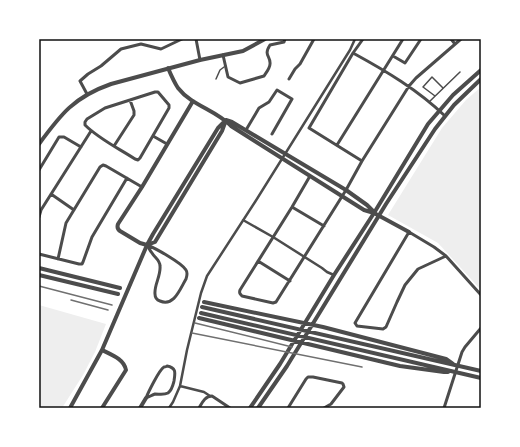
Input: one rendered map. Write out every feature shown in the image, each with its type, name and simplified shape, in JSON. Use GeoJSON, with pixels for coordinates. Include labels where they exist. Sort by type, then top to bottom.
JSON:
{"type":"FeatureCollection","features":[{"type":"Feature","properties":{"kind":"street"},"geometry":{"type":"LineString","coordinates":[[88,94],[80,81],[121,49],[141,44],[161,48],[182,39]]}},
{"type":"Feature","properties":{"kind":"street"},"geometry":{"type":"LineString","coordinates":[[196,39],[200,60]]}},
{"type":"Feature","properties":{"kind":"street"},"geometry":{"type":"LineString","coordinates":[[39,144],[69,107],[100,87],[168,68],[243,51],[265,39]]}},
{"type":"Feature","properties":{"kind":"street"},"geometry":{"type":"LineString","coordinates":[[223,56],[228,77],[240,84],[264,76],[270,66],[267,50],[270,45],[284,42],[285,39]]}},
{"type":"Feature","properties":{"kind":"street"},"geometry":{"type":"LineString","coordinates":[[289,79],[300,64],[314,39]]}},
{"type":"Feature","properties":{"kind":"street"},"geometry":{"type":"LineString","coordinates":[[170,408],[180,386],[187,350],[201,293],[207,276],[350,50],[355,39]]}},
{"type":"Feature","properties":{"kind":"street"},"geometry":{"type":"LineString","coordinates":[[362,161],[309,128],[353,53],[363,39]]}},
{"type":"Feature","properties":{"kind":"street"},"geometry":{"type":"LineString","coordinates":[[337,145],[403,39]]}},
{"type":"Feature","properties":{"kind":"street"},"geometry":{"type":"LineString","coordinates":[[393,56],[405,63],[421,39]]}},
{"type":"Feature","properties":{"kind":"street"},"geometry":{"type":"LineString","coordinates":[[451,39],[455,44]]}},
{"type":"Feature","properties":{"kind":"street"},"geometry":{"type":"LineString","coordinates":[[310,176],[240,290],[240,295],[275,303],[278,301],[409,86],[416,78],[461,39]]}},
{"type":"Feature","properties":{"kind":"street"},"geometry":{"type":"LineString","coordinates":[[353,53],[409,86],[445,116]]}},
{"type":"Feature","properties":{"kind":"street"},"geometry":{"type":"LineString","coordinates":[[168,68],[178,88],[193,101],[246,130],[346,190],[368,205],[374,213]]}},
{"type":"Feature","properties":{"kind":"street"},"geometry":{"type":"LineString","coordinates":[[250,408],[280,364],[428,124],[453,95],[481,70]]}},
{"type":"Feature","properties":{"kind":"street"},"geometry":{"type":"LineString","coordinates":[[258,408],[287,366],[379,216],[435,129],[465,94],[481,79]]}},
{"type":"Feature","properties":{"kind":"street"},"geometry":{"type":"LineString","coordinates":[[246,130],[259,108],[270,102],[277,90],[292,99],[272,134]]}},
{"type":"Feature","properties":{"kind":"street"},"geometry":{"type":"LineString","coordinates":[[155,92],[158,92],[169,105],[169,108],[138,160],[91,131],[85,125],[86,119],[105,108],[155,92]]}},
{"type":"Feature","properties":{"kind":"street"},"geometry":{"type":"LineString","coordinates":[[114,146],[134,115],[130,100]]}},
{"type":"Feature","properties":{"kind":"street"},"geometry":{"type":"LineString","coordinates":[[147,245],[160,264],[155,292],[156,299],[167,303],[170,302],[186,279],[186,270],[182,265],[156,249],[147,245],[140,243],[120,231],[117,226],[193,101]]}},
{"type":"Feature","properties":{"kind":"street"},"geometry":{"type":"LineString","coordinates":[[226,120],[231,126],[364,210],[374,213],[434,247],[446,256],[481,295]]}},
{"type":"Feature","properties":{"kind":"street"},"geometry":{"type":"LineString","coordinates":[[71,408],[102,350],[152,234],[218,128],[226,120]]}},
{"type":"Feature","properties":{"kind":"street"},"geometry":{"type":"LineString","coordinates":[[39,217],[41,210],[91,131]]}},
{"type":"Feature","properties":{"kind":"street"},"geometry":{"type":"LineString","coordinates":[[153,136],[167,144]]}},
{"type":"Feature","properties":{"kind":"street"},"geometry":{"type":"LineString","coordinates":[[39,170],[59,137],[64,137],[81,147]]}},
{"type":"Feature","properties":{"kind":"street"},"geometry":{"type":"LineString","coordinates":[[58,259],[66,223],[100,167],[103,165],[106,166],[142,187]]}},
{"type":"Feature","properties":{"kind":"street"},"geometry":{"type":"LineString","coordinates":[[39,254],[82,264],[92,236],[127,178]]}},
{"type":"Feature","properties":{"kind":"street"},"geometry":{"type":"LineString","coordinates":[[51,194],[74,210]]}},
{"type":"Feature","properties":{"kind":"street"},"geometry":{"type":"LineString","coordinates":[[292,207],[324,226]]}},
{"type":"Feature","properties":{"kind":"street"},"geometry":{"type":"LineString","coordinates":[[243,220],[334,275]]}},
{"type":"Feature","properties":{"kind":"street"},"geometry":{"type":"LineString","coordinates":[[409,232],[354,323],[357,326],[383,329],[386,327],[405,285],[418,269],[446,256]]}},
{"type":"Feature","properties":{"kind":"street"},"geometry":{"type":"LineString","coordinates":[[258,261],[290,281]]}},
{"type":"Feature","properties":{"kind":"street"},"geometry":{"type":"LineString","coordinates":[[39,268],[120,288]]}},
{"type":"Feature","properties":{"kind":"street"},"geometry":{"type":"LineString","coordinates":[[39,275],[118,294]]}},
{"type":"Feature","properties":{"kind":"street"},"geometry":{"type":"LineString","coordinates":[[204,302],[312,325],[446,359],[455,365]]}},
{"type":"Feature","properties":{"kind":"street"},"geometry":{"type":"LineString","coordinates":[[202,307],[481,371]]}},
{"type":"Feature","properties":{"kind":"street"},"geometry":{"type":"LineString","coordinates":[[201,313],[481,378]]}},
{"type":"Feature","properties":{"kind":"street"},"geometry":{"type":"LineString","coordinates":[[199,318],[400,366],[452,372]]}},
{"type":"Feature","properties":{"kind":"street"},"geometry":{"type":"LineString","coordinates":[[444,408],[462,352],[481,328]]}},
{"type":"Feature","properties":{"kind":"street"},"geometry":{"type":"LineString","coordinates":[[102,350],[121,360],[125,365],[126,370],[102,408]]}},
{"type":"Feature","properties":{"kind":"street"},"geometry":{"type":"LineString","coordinates":[[140,408],[146,398],[147,393],[164,367],[170,366],[173,368],[175,375],[170,392],[153,395],[146,398]]}},
{"type":"Feature","properties":{"kind":"street"},"geometry":{"type":"LineString","coordinates":[[288,408],[308,377],[342,382],[344,387],[331,404],[324,408]]}},
{"type":"Feature","properties":{"kind":"street"},"geometry":{"type":"LineString","coordinates":[[180,386],[204,392],[230,408]]}},
{"type":"Feature","properties":{"kind":"street"},"geometry":{"type":"LineString","coordinates":[[199,408],[205,398],[210,396]]}},
{"type":"Feature","properties":{"kind":"lane"},"geometry":{"type":"LineString","coordinates":[[216,79],[220,70],[226,66]]}},
{"type":"Feature","properties":{"kind":"lane"},"geometry":{"type":"LineString","coordinates":[[429,102],[460,72]]}},
{"type":"Feature","properties":{"kind":"lane"},"geometry":{"type":"LineString","coordinates":[[435,96],[423,87],[432,77],[443,88]]}},
{"type":"Feature","properties":{"kind":"shaded area"},"geometry":{"type":"Polygon","coordinates":[[[481,87],[481,290],[438,243],[388,215],[442,128],[466,100],[481,87]]]}},
{"type":"Feature","properties":{"kind":"shaded area"},"geometry":{"type":"Polygon","coordinates":[[[39,305],[106,324],[95,352],[83,375],[62,408],[39,408],[39,305]]]}},
{"type":"Feature","properties":{"kind":"railway"},"geometry":{"type":"LineString","coordinates":[[39,286],[112,305]]}},
{"type":"Feature","properties":{"kind":"railway"},"geometry":{"type":"LineString","coordinates":[[71,300],[108,310]]}},
{"type":"Feature","properties":{"kind":"railway"},"geometry":{"type":"LineString","coordinates":[[195,323],[292,347]]}},
{"type":"Feature","properties":{"kind":"railway"},"geometry":{"type":"LineString","coordinates":[[192,333],[362,367]]}}]}
